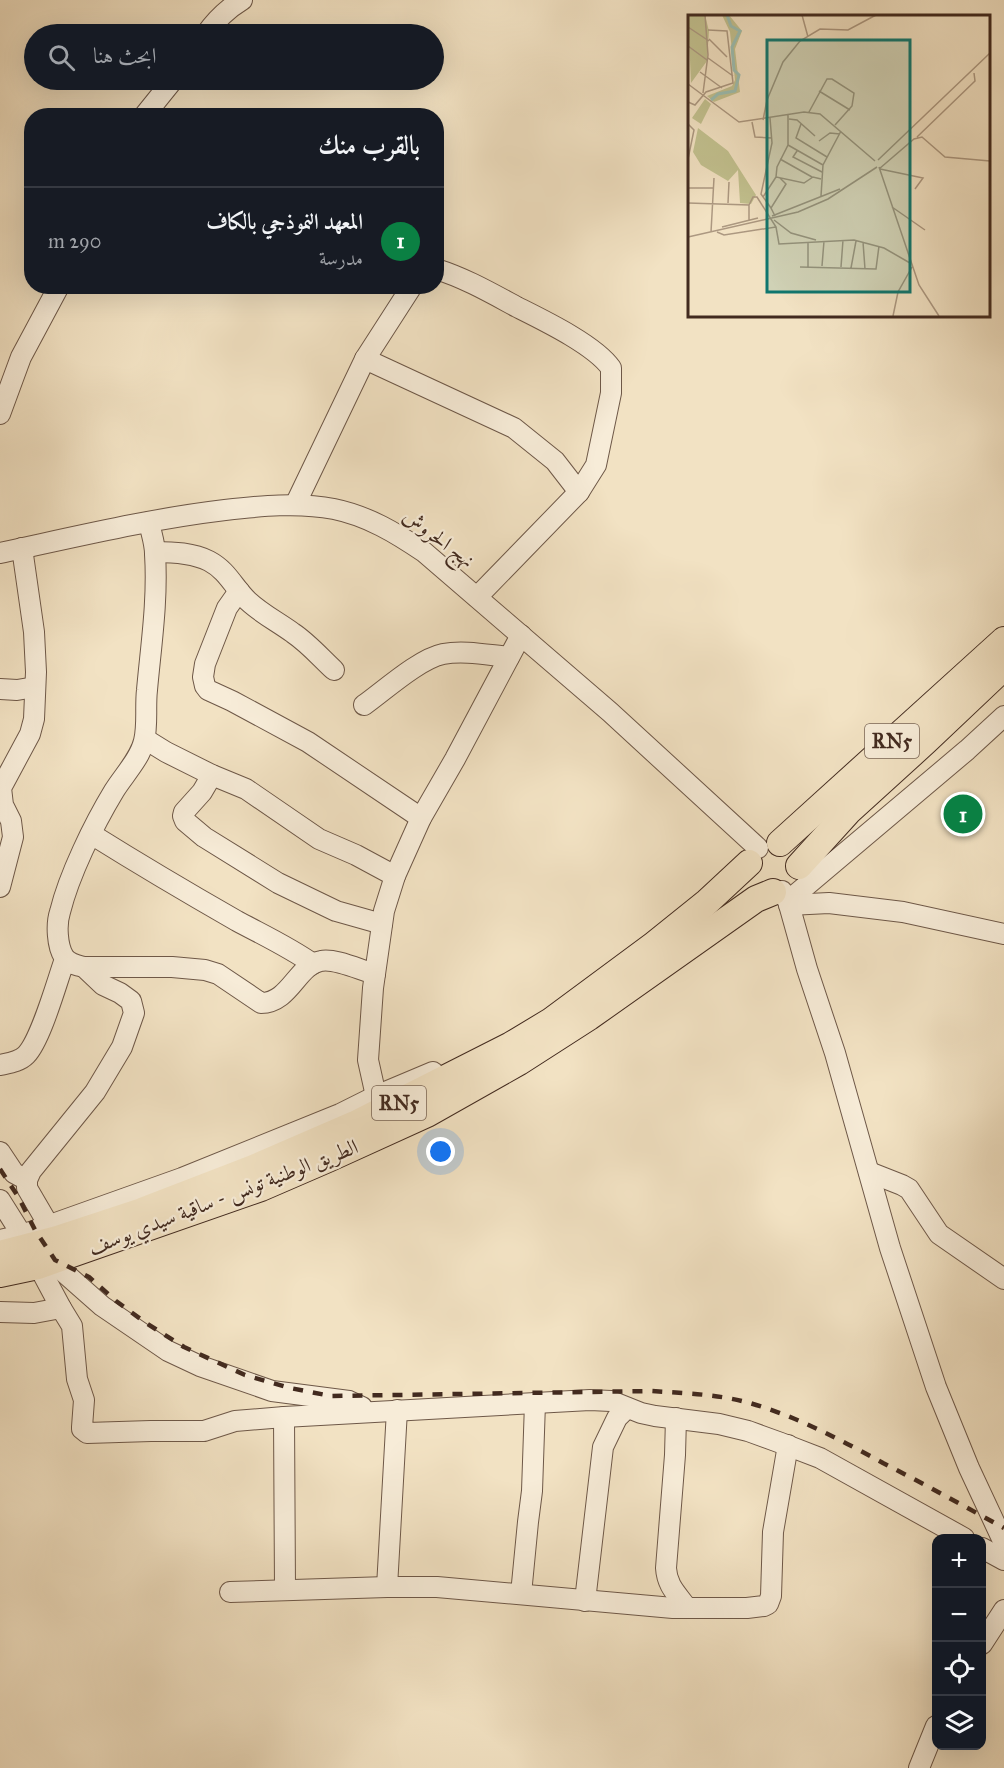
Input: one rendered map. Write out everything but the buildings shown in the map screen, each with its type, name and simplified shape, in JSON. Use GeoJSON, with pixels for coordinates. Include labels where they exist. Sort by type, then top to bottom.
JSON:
{"type":"FeatureCollection","features":[{"type":"Feature","properties":{"kind":"main road","name":"الطريق الوطنية تونس - ساقية سيدي يوسف"},"geometry":{"type":"LineString","coordinates":[[0,1274],[45,1247],[175,1199],[355,1124],[511,1045],[551,1021],[706,903],[1004,640]]}},
{"type":"Feature","properties":{"kind":"main road","name":"RN5"},"geometry":{"type":"LineString","coordinates":[[783,897],[798,877],[800,866],[848,812],[1004,667]]}},
{"type":"Feature","properties":{"kind":"main road"},"geometry":{"type":"LineString","coordinates":[[783,897],[757,886],[749,871],[763,851],[788,846],[794,851],[800,866]]}},
{"type":"Feature","properties":{"kind":"main road","name":"الطريق الوطنية تونس - ساقية سيدي يوسف"},"geometry":{"type":"LineString","coordinates":[[0,1254],[45,1247],[261,1188],[339,1155],[427,1114],[529,1056],[636,985],[764,894],[783,897]]}},
{"type":"Feature","properties":{"kind":"street"},"geometry":{"type":"LineString","coordinates":[[213,24],[229,8],[242,0]]}},
{"type":"Feature","properties":{"kind":"street"},"geometry":{"type":"LineString","coordinates":[[150,108],[165,90]]}},
{"type":"Feature","properties":{"kind":"street"},"geometry":{"type":"LineString","coordinates":[[444,272],[457,276],[551,325],[599,354],[611,368],[611,393],[596,465],[579,492],[477,597]]}},
{"type":"Feature","properties":{"kind":"street"},"geometry":{"type":"LineString","coordinates":[[0,414],[21,357],[55,294]]}},
{"type":"Feature","properties":{"kind":"street"},"geometry":{"type":"LineString","coordinates":[[295,505],[365,359],[407,294]]}},
{"type":"Feature","properties":{"kind":"street"},"geometry":{"type":"LineString","coordinates":[[365,359],[514,428],[555,461],[579,492]]}},
{"type":"Feature","properties":{"kind":"street","name":"نهج الحروش"},"geometry":{"type":"LineString","coordinates":[[0,553],[149,522],[239,508],[295,505],[334,509],[371,521],[392,531],[424,552],[610,712],[763,851]]}},
{"type":"Feature","properties":{"kind":"street"},"geometry":{"type":"LineString","coordinates":[[149,522],[155,552],[155,612],[146,696],[145,739],[91,834],[67,888],[59,915],[60,949],[72,964],[84,966],[172,967],[205,970],[218,974],[261,1003],[276,999],[294,985],[306,969],[322,961],[336,962],[375,974]]}},
{"type":"Feature","properties":{"kind":"street"},"geometry":{"type":"LineString","coordinates":[[0,887],[13,837],[11,821],[3,805],[1,788],[30,734],[34,719],[36,687],[34,632],[22,548]]}},
{"type":"Feature","properties":{"kind":"street"},"geometry":{"type":"LineString","coordinates":[[155,552],[197,556],[212,562],[262,613],[295,634],[334,670]]}},
{"type":"Feature","properties":{"kind":"street"},"geometry":{"type":"LineString","coordinates":[[239,591],[227,608],[205,664],[203,677],[208,690],[308,742],[421,818]]}},
{"type":"Feature","properties":{"kind":"street"},"geometry":{"type":"LineString","coordinates":[[376,1096],[368,1060],[375,974],[384,911],[395,876],[421,818],[521,635]]}},
{"type":"Feature","properties":{"kind":"street"},"geometry":{"type":"LineString","coordinates":[[364,705],[406,674],[428,660],[443,654],[509,657]]}},
{"type":"Feature","properties":{"kind":"street"},"geometry":{"type":"LineString","coordinates":[[0,689],[17,690],[36,687]]}},
{"type":"Feature","properties":{"kind":"street"},"geometry":{"type":"LineString","coordinates":[[783,897],[949,765],[1004,716]]}},
{"type":"Feature","properties":{"kind":"street"},"geometry":{"type":"LineString","coordinates":[[145,739],[212,775],[246,789],[319,838],[395,876]]}},
{"type":"Feature","properties":{"kind":"street"},"geometry":{"type":"LineString","coordinates":[[212,775],[202,792],[184,812],[185,821],[204,837],[278,883],[336,911],[382,924]]}},
{"type":"Feature","properties":{"kind":"street"},"geometry":{"type":"LineString","coordinates":[[91,834],[155,874],[313,964]]}},
{"type":"Feature","properties":{"kind":"street"},"geometry":{"type":"LineString","coordinates":[[783,897],[903,912],[1004,934]]}},
{"type":"Feature","properties":{"kind":"street"},"geometry":{"type":"LineString","coordinates":[[783,897],[869,1172],[890,1248],[936,1387],[969,1468],[1004,1543]]}},
{"type":"Feature","properties":{"kind":"street"},"geometry":{"type":"LineString","coordinates":[[0,1065],[19,1060],[28,1054],[44,1019],[65,958]]}},
{"type":"Feature","properties":{"kind":"street"},"geometry":{"type":"LineString","coordinates":[[84,966],[103,985],[120,993],[131,1002],[134,1012],[122,1047],[94,1092],[36,1165],[27,1180],[27,1188],[61,1308],[72,1326],[77,1380],[84,1400],[82,1427],[87,1433],[204,1431],[235,1420],[590,1400],[611,1401],[655,1416],[719,1424],[788,1445],[820,1458],[955,1534]]}},
{"type":"Feature","properties":{"kind":"street"},"geometry":{"type":"LineString","coordinates":[[0,1240],[45,1247],[182,1178],[340,1114],[376,1096],[478,1053],[511,1045]]}},
{"type":"Feature","properties":{"kind":"street"},"geometry":{"type":"LineString","coordinates":[[0,1152],[14,1173],[27,1180]]}},
{"type":"Feature","properties":{"kind":"street"},"geometry":{"type":"LineString","coordinates":[[869,1172],[909,1189],[939,1234],[1004,1279]]}},
{"type":"Feature","properties":{"kind":"street"},"geometry":{"type":"LineString","coordinates":[[0,1200],[102,1306],[168,1351],[200,1366],[272,1391],[349,1401],[370,1412]]}},
{"type":"Feature","properties":{"kind":"street"},"geometry":{"type":"LineString","coordinates":[[0,1312],[34,1313],[61,1308]]}},
{"type":"Feature","properties":{"kind":"street"},"geometry":{"type":"LineString","coordinates":[[521,1594],[532,1491],[535,1403]]}},
{"type":"Feature","properties":{"kind":"street"},"geometry":{"type":"LineString","coordinates":[[585,1601],[603,1447],[616,1418],[627,1408]]}},
{"type":"Feature","properties":{"kind":"street"},"geometry":{"type":"LineString","coordinates":[[387,1587],[397,1410]]}},
{"type":"Feature","properties":{"kind":"street"},"geometry":{"type":"LineString","coordinates":[[284,1417],[285,1589]]}},
{"type":"Feature","properties":{"kind":"street"},"geometry":{"type":"LineString","coordinates":[[676,1418],[666,1579],[687,1608]]}},
{"type":"Feature","properties":{"kind":"street"},"geometry":{"type":"LineString","coordinates":[[230,1592],[437,1587],[687,1608],[764,1606],[770,1600],[773,1532],[788,1445]]}},
{"type":"Feature","properties":{"kind":"street"},"geometry":{"type":"LineString","coordinates":[[986,1551],[1004,1560]]}},
{"type":"Feature","properties":{"kind":"street"},"geometry":{"type":"LineString","coordinates":[[982,1642],[1004,1610]]}},
{"type":"Feature","properties":{"kind":"street"},"geometry":{"type":"LineString","coordinates":[[919,1768],[932,1736]]}},
{"type":"Feature","properties":{"kind":"railway"},"geometry":{"type":"LineString","coordinates":[[0,1169],[55,1260],[89,1277],[116,1301],[184,1347],[245,1375],[290,1388],[331,1396],[651,1391],[734,1399],[764,1407],[816,1428],[1004,1528]]}},
{"type":"Feature","properties":{"kind":"place","name":"المعهد النموذجي بالكاف"},"geometry":{"type":"Point","coordinates":[963,814]}}]}
